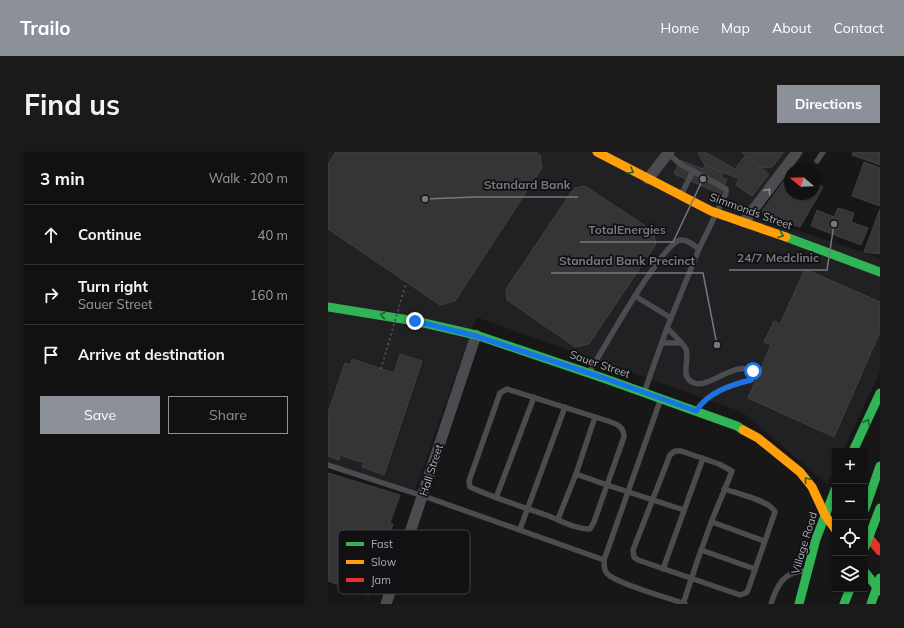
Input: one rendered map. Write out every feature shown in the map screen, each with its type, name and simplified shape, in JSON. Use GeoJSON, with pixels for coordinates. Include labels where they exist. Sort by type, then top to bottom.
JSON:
{"type":"FeatureCollection","features":[{"type":"Feature","properties":{"kind":"main road","name":"Simmonds Street"},"geometry":{"type":"LineString","coordinates":[[597,152],[717,213],[826,251],[880,272]]}},
{"type":"Feature","properties":{"kind":"main road"},"geometry":{"type":"LineString","coordinates":[[826,251],[862,260],[880,262]]}},
{"type":"Feature","properties":{"kind":"main road","name":"Sauer Street"},"geometry":{"type":"LineString","coordinates":[[328,307],[415,321],[476,336],[589,373],[737,426],[758,438],[800,472],[812,487],[825,515],[832,525]]}},
{"type":"Feature","properties":{"kind":"main road"},"geometry":{"type":"LineString","coordinates":[[854,448],[880,393]]}},
{"type":"Feature","properties":{"kind":"main road"},"geometry":{"type":"LineString","coordinates":[[868,500],[880,466]]}},
{"type":"Feature","properties":{"kind":"main road","name":"Village Road"},"geometry":{"type":"LineString","coordinates":[[799,604],[825,515],[832,498]]}},
{"type":"Feature","properties":{"kind":"main road"},"geometry":{"type":"LineString","coordinates":[[868,539],[880,508]]}},
{"type":"Feature","properties":{"kind":"main road"},"geometry":{"type":"LineString","coordinates":[[868,537],[880,551]]}},
{"type":"Feature","properties":{"kind":"main road"},"geometry":{"type":"LineString","coordinates":[[868,576],[880,591]]}},
{"type":"Feature","properties":{"kind":"main road"},"geometry":{"type":"LineString","coordinates":[[871,604],[880,578]]}},
{"type":"Feature","properties":{"kind":"main road"},"geometry":{"type":"LineString","coordinates":[[836,604],[839,592]]}},
{"type":"Feature","properties":{"kind":"main road"},"geometry":{"type":"LineString","coordinates":[[844,604],[849,592]]}},
{"type":"Feature","properties":{"kind":"street"},"geometry":{"type":"LineString","coordinates":[[648,179],[668,152]]}},
{"type":"Feature","properties":{"kind":"street"},"geometry":{"type":"LineString","coordinates":[[744,222],[797,152]]}},
{"type":"Feature","properties":{"kind":"street","name":"Hall Street"},"geometry":{"type":"LineString","coordinates":[[411,530],[476,336]]}},
{"type":"Feature","properties":{"kind":"street","name":"Hall Street"},"geometry":{"type":"LineString","coordinates":[[386,604],[389,594]]}},
{"type":"Feature","properties":{"kind":"lane"},"geometry":{"type":"LineString","coordinates":[[644,392],[667,328],[699,249],[726,192],[726,189],[677,163],[668,152]]}},
{"type":"Feature","properties":{"kind":"lane"},"geometry":{"type":"LineString","coordinates":[[817,161],[823,152]]}},
{"type":"Feature","properties":{"kind":"lane"},"geometry":{"type":"LineString","coordinates":[[681,196],[693,171]]}},
{"type":"Feature","properties":{"kind":"lane"},"geometry":{"type":"LineString","coordinates":[[589,373],[635,296],[664,254],[674,243],[680,240],[686,240],[699,249]]}},
{"type":"Feature","properties":{"kind":"lane"},"geometry":{"type":"LineString","coordinates":[[635,296],[671,318]]}},
{"type":"Feature","properties":{"kind":"lane"},"geometry":{"type":"LineString","coordinates":[[667,328],[685,349],[687,354],[687,378],[695,384],[707,382],[738,370],[747,368],[753,371],[754,374],[751,380],[725,388],[713,394],[702,402],[696,411]]}},
{"type":"Feature","properties":{"kind":"lane"},"geometry":{"type":"LineString","coordinates":[[662,343],[680,343]]}},
{"type":"Feature","properties":{"kind":"lane"},"geometry":{"type":"LineString","coordinates":[[507,389],[565,407],[617,424],[624,431],[624,438],[594,522],[590,528],[578,528],[558,519],[496,498],[470,487],[469,481],[500,393],[507,389]]}},
{"type":"Feature","properties":{"kind":"lane"},"geometry":{"type":"LineString","coordinates":[[496,498],[534,397]]}},
{"type":"Feature","properties":{"kind":"lane"},"geometry":{"type":"LineString","coordinates":[[660,399],[604,560],[605,571],[615,580],[684,604],[691,578],[724,489],[732,471],[703,458],[681,452],[675,451],[670,454],[633,550],[634,557],[638,560],[663,569],[691,578],[742,596],[748,590],[775,509],[755,499],[724,489]]}},
{"type":"Feature","properties":{"kind":"lane"},"geometry":{"type":"LineString","coordinates":[[520,529],[565,407]]}},
{"type":"Feature","properties":{"kind":"lane"},"geometry":{"type":"LineString","coordinates":[[558,519],[576,474],[595,417]]}},
{"type":"Feature","properties":{"kind":"lane"},"geometry":{"type":"LineString","coordinates":[[663,569],[703,458]]}},
{"type":"Feature","properties":{"kind":"lane"},"geometry":{"type":"LineString","coordinates":[[328,466],[520,529],[604,560]]}},
{"type":"Feature","properties":{"kind":"lane"},"geometry":{"type":"LineString","coordinates":[[576,474],[684,510]]}},
{"type":"Feature","properties":{"kind":"lane"},"geometry":{"type":"LineString","coordinates":[[712,522],[764,541]]}},
{"type":"Feature","properties":{"kind":"lane"},"geometry":{"type":"LineString","coordinates":[[702,550],[755,569]]}},
{"type":"Feature","properties":{"kind":"lane"},"geometry":{"type":"LineString","coordinates":[[771,604],[785,576],[799,571],[808,571]]}},
{"type":"Feature","properties":{"kind":"path"},"geometry":{"type":"LineString","coordinates":[[381,369],[406,282]]}},
{"type":"Feature","properties":{"kind":"shaded area"},"geometry":{"type":"Polygon","coordinates":[[[328,152],[799,152],[790,164],[784,164],[784,172],[752,215],[880,258],[880,372],[844,448],[832,448],[832,473],[827,484],[742,412],[476,317],[414,494],[328,468],[328,152]]]}},
{"type":"Feature","properties":{"kind":"building"},"geometry":{"type":"Polygon","coordinates":[[[336,152],[536,152],[540,155],[542,168],[455,301],[440,305],[328,229],[328,164],[336,152]]]}},
{"type":"Feature","properties":{"kind":"building"},"geometry":{"type":"Polygon","coordinates":[[[698,152],[705,152],[735,169],[745,156],[769,174],[752,196],[736,185],[739,179],[704,164],[698,152]]]}},
{"type":"Feature","properties":{"kind":"building"},"geometry":{"type":"Polygon","coordinates":[[[741,152],[784,152],[772,167],[763,168],[741,152]]]}},
{"type":"Feature","properties":{"kind":"building"},"geometry":{"type":"Polygon","coordinates":[[[853,152],[880,152],[880,165],[852,155],[853,152]]]}},
{"type":"Feature","properties":{"kind":"building"},"geometry":{"type":"Polygon","coordinates":[[[680,160],[703,169],[705,165],[723,173],[721,177],[727,179],[721,194],[674,174],[680,160]]]}},
{"type":"Feature","properties":{"kind":"building"},"geometry":{"type":"Polygon","coordinates":[[[864,162],[880,168],[880,206],[852,196],[864,162]]]}},
{"type":"Feature","properties":{"kind":"building"},"geometry":{"type":"Polygon","coordinates":[[[784,181],[784,200],[816,200],[800,227],[763,215],[762,211],[784,181]]]}},
{"type":"Feature","properties":{"kind":"building"},"geometry":{"type":"Polygon","coordinates":[[[820,185],[823,187],[820,192],[820,185]]]}},
{"type":"Feature","properties":{"kind":"building"},"geometry":{"type":"Polygon","coordinates":[[[585,186],[653,231],[656,244],[589,344],[575,347],[507,300],[506,289],[574,188],[585,186]]]}},
{"type":"Feature","properties":{"kind":"building"},"geometry":{"type":"Polygon","coordinates":[[[838,208],[854,213],[851,222],[868,228],[861,245],[811,226],[817,210],[834,217],[838,208]]]}},
{"type":"Feature","properties":{"kind":"building"},"geometry":{"type":"Polygon","coordinates":[[[880,209],[880,254],[864,252],[880,209]]]}},
{"type":"Feature","properties":{"kind":"building"},"geometry":{"type":"Polygon","coordinates":[[[805,269],[880,302],[880,332],[834,437],[748,398],[771,345],[764,342],[774,321],[780,324],[805,269]]]}},
{"type":"Feature","properties":{"kind":"building"},"geometry":{"type":"Polygon","coordinates":[[[400,354],[422,361],[384,475],[362,467],[364,463],[340,455],[339,460],[328,456],[328,413],[345,363],[350,365],[352,359],[394,373],[400,354]]]}},
{"type":"Feature","properties":{"kind":"building"},"geometry":{"type":"Polygon","coordinates":[[[328,473],[400,495],[390,523],[393,524],[391,530],[338,530],[338,584],[328,581],[328,473]]]}},
{"type":"Feature","properties":{"kind":"traffic: fast"},"geometry":{"type":"LineString","coordinates":[[786,237],[880,272]]}},
{"type":"Feature","properties":{"kind":"traffic: fast"},"geometry":{"type":"LineString","coordinates":[[328,307],[415,321],[476,335],[603,378],[737,426],[743,430]]}},
{"type":"Feature","properties":{"kind":"traffic: fast"},"geometry":{"type":"LineString","coordinates":[[854,448],[880,393]]}},
{"type":"Feature","properties":{"kind":"traffic: fast"},"geometry":{"type":"LineString","coordinates":[[868,500],[880,466]]}},
{"type":"Feature","properties":{"kind":"traffic: fast"},"geometry":{"type":"LineString","coordinates":[[799,604],[816,539],[832,498]]}},
{"type":"Feature","properties":{"kind":"traffic: fast"},"geometry":{"type":"LineString","coordinates":[[868,539],[880,508]]}},
{"type":"Feature","properties":{"kind":"traffic: fast"},"geometry":{"type":"LineString","coordinates":[[868,576],[880,591]]}},
{"type":"Feature","properties":{"kind":"traffic: fast"},"geometry":{"type":"LineString","coordinates":[[871,604],[880,578]]}},
{"type":"Feature","properties":{"kind":"traffic: fast"},"geometry":{"type":"LineString","coordinates":[[844,604],[849,592]]}},
{"type":"Feature","properties":{"kind":"traffic: slow"},"geometry":{"type":"LineString","coordinates":[[597,152],[711,211],[786,237]]}},
{"type":"Feature","properties":{"kind":"traffic: slow"},"geometry":{"type":"LineString","coordinates":[[743,430],[758,438],[800,472],[812,487],[825,515],[832,525]]}},
{"type":"Feature","properties":{"kind":"traffic: jam"},"geometry":{"type":"LineString","coordinates":[[868,537],[880,551]]}},
{"type":"Feature","properties":{"kind":"place","name":"TotalEnergies"},"geometry":{"type":"Point","coordinates":[703,179]}},
{"type":"Feature","properties":{"kind":"place","name":"Standard Bank"},"geometry":{"type":"Point","coordinates":[425,199]}},
{"type":"Feature","properties":{"kind":"place","name":"24/7 Medclinic"},"geometry":{"type":"Point","coordinates":[834,224]}},
{"type":"Feature","properties":{"kind":"place","name":"Standard Bank Precinct"},"geometry":{"type":"Point","coordinates":[717,345]}},
{"type":"Feature","properties":{"kind":"route"},"geometry":{"type":"LineString","coordinates":[[415,321],[476,336],[604,378],[696,411],[702,402],[713,394],[725,388],[751,380],[754,374],[753,371]]}}]}
